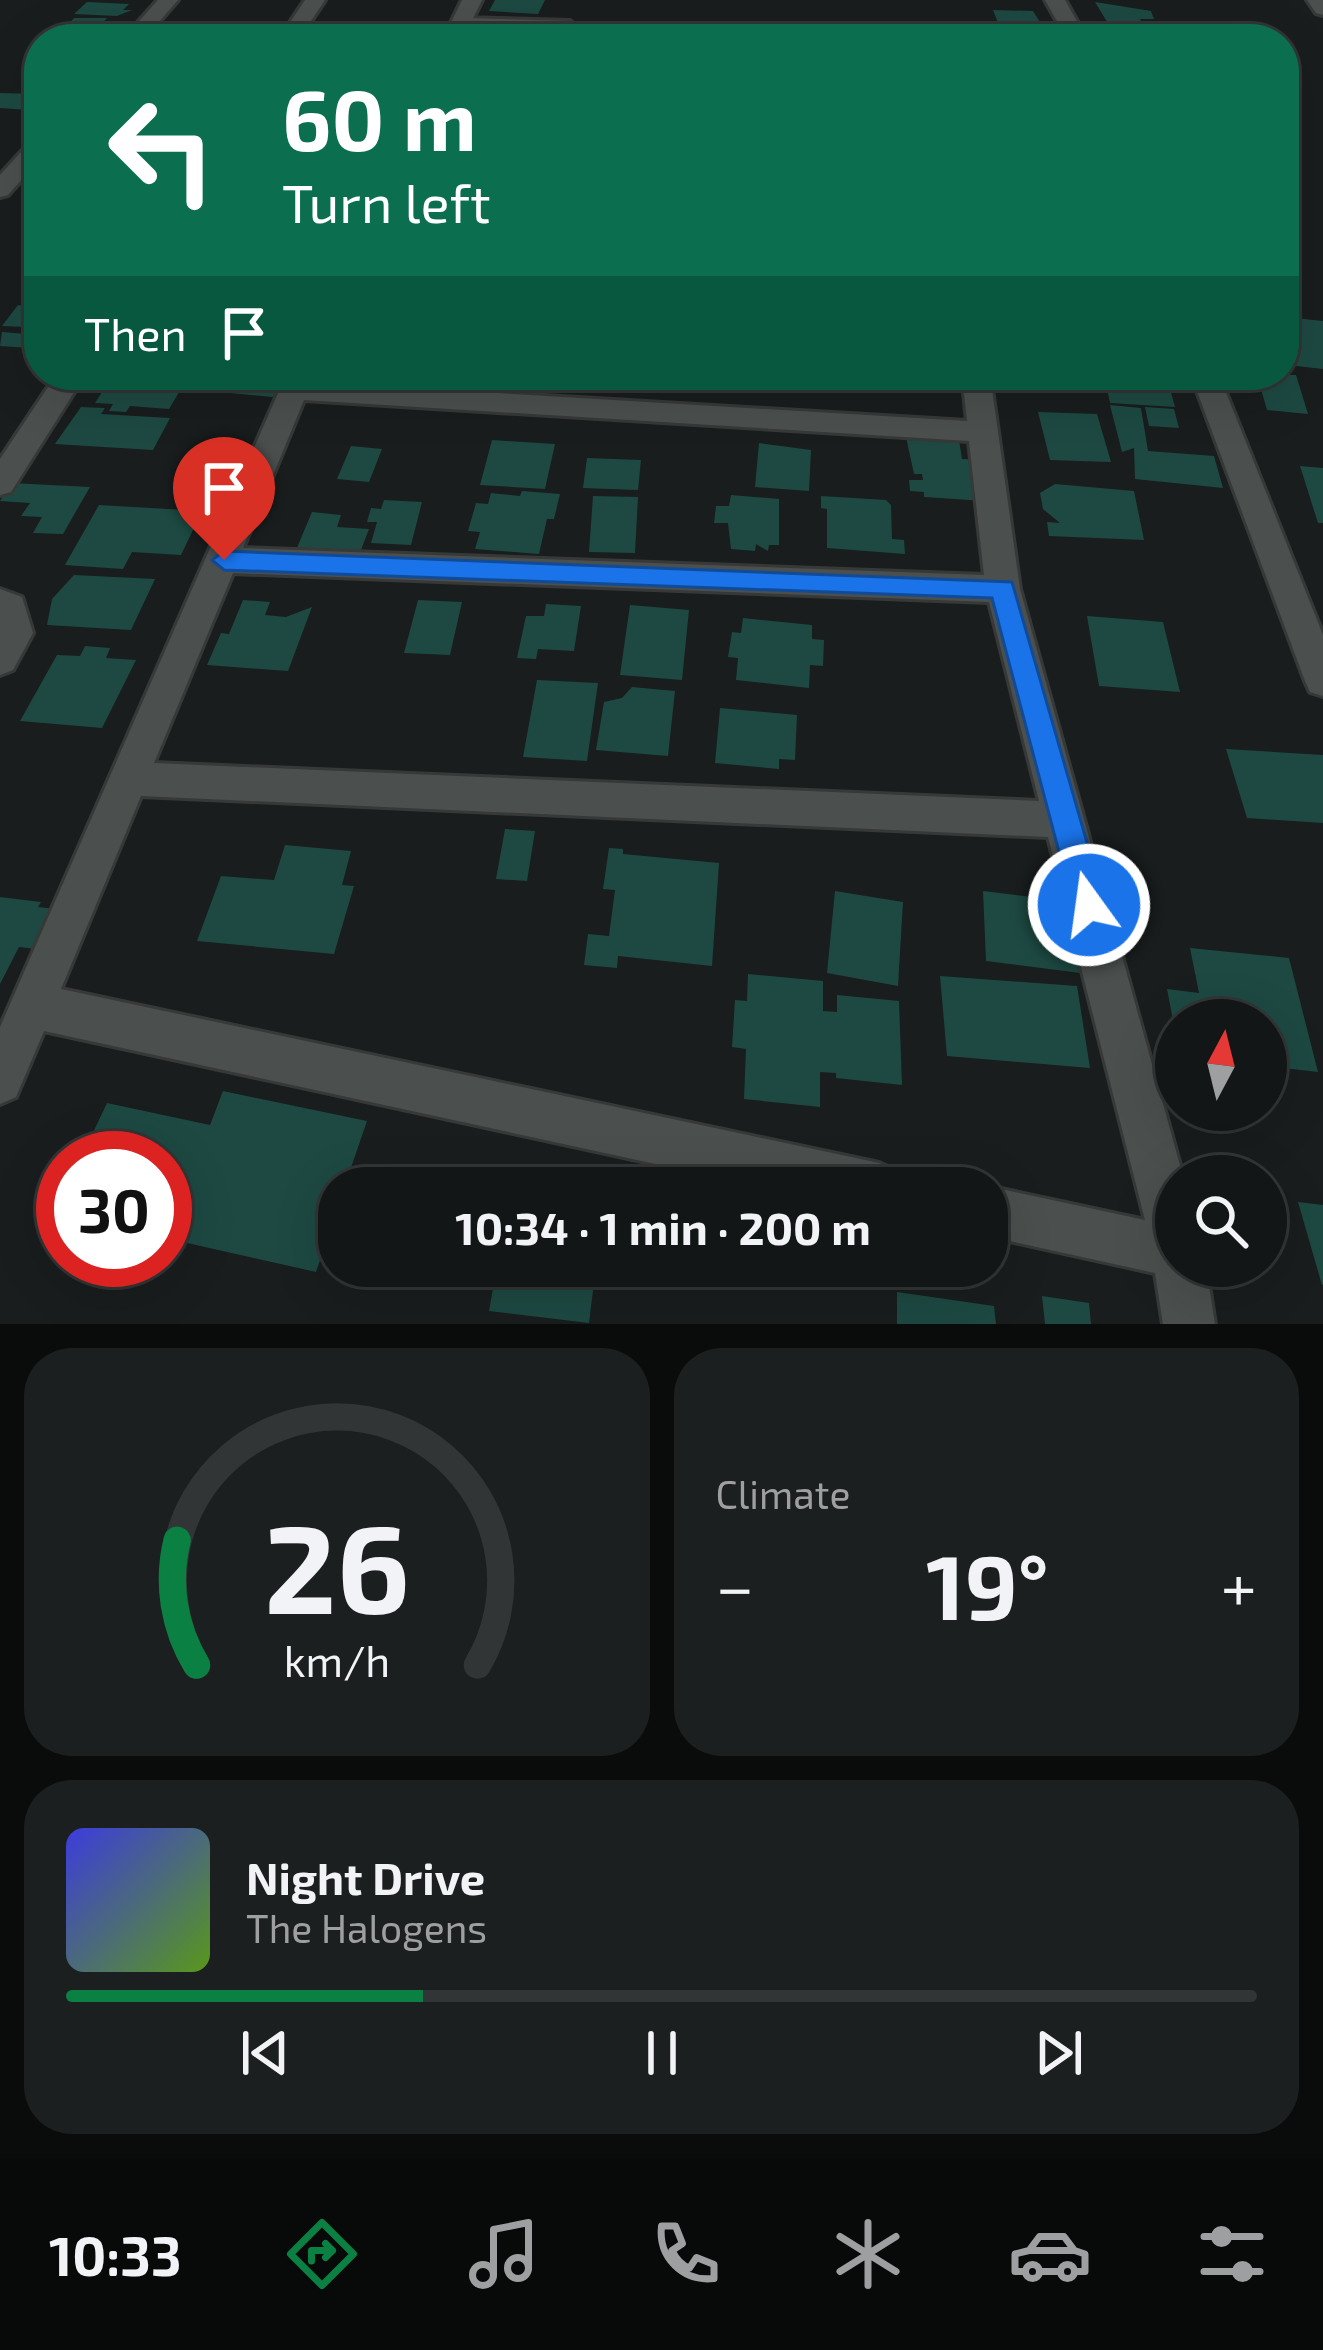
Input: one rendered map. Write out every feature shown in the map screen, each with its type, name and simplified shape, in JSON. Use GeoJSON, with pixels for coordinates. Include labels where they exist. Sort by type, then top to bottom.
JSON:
{"type":"FeatureCollection","features":[{"type":"Feature","properties":{"kind":"street"},"geometry":{"type":"LineString","coordinates":[[147,24],[168,0]]}},
{"type":"Feature","properties":{"kind":"street"},"geometry":{"type":"LineString","coordinates":[[1317,0],[1323,9]]}},
{"type":"Feature","properties":{"kind":"street"},"geometry":{"type":"LineString","coordinates":[[0,190],[24,163]]}},
{"type":"Feature","properties":{"kind":"street"},"geometry":{"type":"LineString","coordinates":[[0,484],[61,390]]}},
{"type":"Feature","properties":{"kind":"street"},"geometry":{"type":"LineString","coordinates":[[0,1082],[293,390]]}},
{"type":"Feature","properties":{"kind":"street"},"geometry":{"type":"LineString","coordinates":[[394,390],[984,432]]}},
{"type":"Feature","properties":{"kind":"street"},"geometry":{"type":"LineString","coordinates":[[978,390],[1003,589],[1155,1165]]}},
{"type":"Feature","properties":{"kind":"street"},"geometry":{"type":"LineString","coordinates":[[1211,390],[1307,598],[1323,681]]}},
{"type":"Feature","properties":{"kind":"street"},"geometry":{"type":"LineString","coordinates":[[224,560],[1003,589]]}},
{"type":"Feature","properties":{"kind":"street"},"geometry":{"type":"LineString","coordinates":[[0,602],[10,607],[15,633],[0,660]]}},
{"type":"Feature","properties":{"kind":"street"},"geometry":{"type":"LineString","coordinates":[[131,779],[1067,820]]}},
{"type":"Feature","properties":{"kind":"street"},"geometry":{"type":"LineString","coordinates":[[34,1006],[782,1167]]}},
{"type":"Feature","properties":{"kind":"street"},"geometry":{"type":"LineString","coordinates":[[1008,1215],[1155,1243]]}},
{"type":"Feature","properties":{"kind":"street"},"geometry":{"type":"LineString","coordinates":[[1183,1287],[1189,1324]]}},
{"type":"Feature","properties":{"kind":"building"},"geometry":{"type":"Polygon","coordinates":[[[495,0],[545,0],[538,14],[489,11],[495,0]]]}},
{"type":"Feature","properties":{"kind":"building"},"geometry":{"type":"Polygon","coordinates":[[[87,2],[129,4],[123,10],[132,10],[117,16],[74,14],[87,2]]]}},
{"type":"Feature","properties":{"kind":"building"},"geometry":{"type":"Polygon","coordinates":[[[1095,2],[1151,11],[1154,19],[1140,19],[1142,24],[1108,24],[1095,2]]]}},
{"type":"Feature","properties":{"kind":"building"},"geometry":{"type":"Polygon","coordinates":[[[993,10],[1033,11],[1041,24],[998,24],[993,10]]]}},
{"type":"Feature","properties":{"kind":"building"},"geometry":{"type":"Polygon","coordinates":[[[74,18],[107,18],[102,24],[69,24],[74,18]]]}},
{"type":"Feature","properties":{"kind":"building"},"geometry":{"type":"Polygon","coordinates":[[[0,93],[24,94],[24,110],[0,108],[0,93]]]}},
{"type":"Feature","properties":{"kind":"building"},"geometry":{"type":"Polygon","coordinates":[[[18,305],[24,306],[24,327],[2,326],[18,305]]]}},
{"type":"Feature","properties":{"kind":"building"},"geometry":{"type":"Polygon","coordinates":[[[1299,318],[1323,321],[1323,369],[1299,366],[1299,318]]]}},
{"type":"Feature","properties":{"kind":"building"},"geometry":{"type":"Polygon","coordinates":[[[2,332],[24,334],[24,348],[0,346],[2,332]]]}},
{"type":"Feature","properties":{"kind":"building"},"geometry":{"type":"Polygon","coordinates":[[[1299,385],[1308,414],[1267,410],[1261,390],[1299,390],[1299,385]]]}},
{"type":"Feature","properties":{"kind":"building"},"geometry":{"type":"Polygon","coordinates":[[[103,390],[180,390],[169,409],[130,406],[126,412],[109,411],[113,404],[95,403],[103,390]]]}},
{"type":"Feature","properties":{"kind":"building"},"geometry":{"type":"Polygon","coordinates":[[[211,390],[276,390],[273,397],[211,390]]]}},
{"type":"Feature","properties":{"kind":"building"},"geometry":{"type":"Polygon","coordinates":[[[1107,390],[1170,390],[1175,407],[1110,403],[1107,390]]]}},
{"type":"Feature","properties":{"kind":"building"},"geometry":{"type":"Polygon","coordinates":[[[1110,405],[1141,408],[1148,451],[1214,456],[1223,488],[1135,479],[1134,448],[1122,452],[1110,405]]]}},
{"type":"Feature","properties":{"kind":"building"},"geometry":{"type":"Polygon","coordinates":[[[81,407],[105,408],[101,414],[170,418],[153,450],[55,444],[81,407]]]}},
{"type":"Feature","properties":{"kind":"building"},"geometry":{"type":"Polygon","coordinates":[[[1145,407],[1174,409],[1179,428],[1149,426],[1145,407]]]}},
{"type":"Feature","properties":{"kind":"building"},"geometry":{"type":"Polygon","coordinates":[[[1038,412],[1097,414],[1111,462],[1050,460],[1038,412]]]}},
{"type":"Feature","properties":{"kind":"building"},"geometry":{"type":"Polygon","coordinates":[[[906,437],[959,440],[962,459],[982,460],[985,501],[924,497],[924,492],[910,491],[909,480],[923,480],[922,474],[914,474],[906,437]]]}},
{"type":"Feature","properties":{"kind":"building"},"geometry":{"type":"Polygon","coordinates":[[[492,440],[555,444],[545,489],[480,485],[492,440]]]}},
{"type":"Feature","properties":{"kind":"building"},"geometry":{"type":"Polygon","coordinates":[[[759,443],[811,450],[809,491],[755,487],[759,443]]]}},
{"type":"Feature","properties":{"kind":"building"},"geometry":{"type":"Polygon","coordinates":[[[351,446],[382,449],[369,482],[337,479],[351,446]]]}},
{"type":"Feature","properties":{"kind":"building"},"geometry":{"type":"Polygon","coordinates":[[[587,458],[641,460],[638,490],[583,488],[587,458]]]}},
{"type":"Feature","properties":{"kind":"building"},"geometry":{"type":"Polygon","coordinates":[[[1300,466],[1323,468],[1323,523],[1318,523],[1300,466]]]}},
{"type":"Feature","properties":{"kind":"building"},"geometry":{"type":"Polygon","coordinates":[[[11,483],[90,487],[63,534],[33,533],[42,517],[21,516],[30,503],[0,501],[11,483]]]}},
{"type":"Feature","properties":{"kind":"building"},"geometry":{"type":"Polygon","coordinates":[[[1055,484],[1134,491],[1144,540],[1049,536],[1047,522],[1060,523],[1043,509],[1040,493],[1055,484]]]}},
{"type":"Feature","properties":{"kind":"building"},"geometry":{"type":"Polygon","coordinates":[[[522,491],[560,494],[554,519],[547,519],[539,554],[475,549],[480,532],[468,531],[476,503],[488,504],[491,493],[520,496],[522,491]]]}},
{"type":"Feature","properties":{"kind":"building"},"geometry":{"type":"Polygon","coordinates":[[[731,495],[779,499],[779,545],[769,545],[768,551],[756,544],[755,551],[731,549],[728,523],[714,523],[716,506],[729,506],[731,495]]]}},
{"type":"Feature","properties":{"kind":"building"},"geometry":{"type":"Polygon","coordinates":[[[593,496],[638,497],[635,553],[589,552],[593,496]]]}},
{"type":"Feature","properties":{"kind":"building"},"geometry":{"type":"Polygon","coordinates":[[[821,496],[886,500],[891,505],[892,539],[904,540],[905,554],[827,548],[827,509],[821,508],[821,496]]]}},
{"type":"Feature","properties":{"kind":"building"},"geometry":{"type":"Polygon","coordinates":[[[384,500],[422,502],[411,545],[371,543],[377,522],[367,522],[371,508],[381,509],[384,500]]]}},
{"type":"Feature","properties":{"kind":"building"},"geometry":{"type":"Polygon","coordinates":[[[99,505],[202,511],[181,555],[132,552],[123,569],[65,565],[99,505]]]}},
{"type":"Feature","properties":{"kind":"building"},"geometry":{"type":"Polygon","coordinates":[[[312,512],[341,515],[337,527],[369,529],[359,555],[296,550],[312,512]]]}},
{"type":"Feature","properties":{"kind":"building"},"geometry":{"type":"Polygon","coordinates":[[[74,575],[155,579],[131,630],[47,625],[52,599],[74,575]]]}},
{"type":"Feature","properties":{"kind":"building"},"geometry":{"type":"Polygon","coordinates":[[[243,600],[270,602],[265,615],[286,617],[312,607],[288,671],[207,665],[221,633],[229,634],[243,600]]]}},
{"type":"Feature","properties":{"kind":"building"},"geometry":{"type":"Polygon","coordinates":[[[418,600],[462,602],[450,655],[404,653],[418,600]]]}},
{"type":"Feature","properties":{"kind":"building"},"geometry":{"type":"Polygon","coordinates":[[[546,604],[581,606],[574,651],[538,649],[536,659],[517,658],[526,616],[544,616],[546,604]]]}},
{"type":"Feature","properties":{"kind":"building"},"geometry":{"type":"Polygon","coordinates":[[[630,605],[689,610],[682,680],[620,675],[630,605]]]}},
{"type":"Feature","properties":{"kind":"building"},"geometry":{"type":"Polygon","coordinates":[[[1087,616],[1163,622],[1180,692],[1099,686],[1087,616]]]}},
{"type":"Feature","properties":{"kind":"building"},"geometry":{"type":"Polygon","coordinates":[[[743,618],[812,625],[812,639],[824,640],[823,666],[810,665],[809,688],[736,680],[738,658],[728,657],[732,632],[741,633],[743,618]]]}},
{"type":"Feature","properties":{"kind":"building"},"geometry":{"type":"Polygon","coordinates":[[[85,646],[110,648],[106,658],[136,660],[102,728],[20,721],[57,655],[80,656],[85,646]]]}},
{"type":"Feature","properties":{"kind":"building"},"geometry":{"type":"Polygon","coordinates":[[[537,680],[598,683],[587,761],[523,757],[537,680]]]}},
{"type":"Feature","properties":{"kind":"building"},"geometry":{"type":"Polygon","coordinates":[[[632,687],[675,691],[668,756],[596,750],[604,702],[622,698],[632,687]]]}},
{"type":"Feature","properties":{"kind":"building"},"geometry":{"type":"Polygon","coordinates":[[[720,708],[797,715],[795,760],[779,759],[779,769],[715,763],[720,708]]]}},
{"type":"Feature","properties":{"kind":"building"},"geometry":{"type":"Polygon","coordinates":[[[1226,749],[1323,755],[1323,823],[1247,818],[1226,749]]]}},
{"type":"Feature","properties":{"kind":"building"},"geometry":{"type":"Polygon","coordinates":[[[505,829],[535,831],[527,881],[496,879],[505,829]]]}},
{"type":"Feature","properties":{"kind":"building"},"geometry":{"type":"Polygon","coordinates":[[[285,845],[351,851],[342,885],[354,886],[334,954],[197,941],[221,876],[274,880],[285,845]]]}},
{"type":"Feature","properties":{"kind":"building"},"geometry":{"type":"Polygon","coordinates":[[[609,848],[623,849],[623,854],[719,863],[712,966],[618,956],[617,968],[584,965],[588,934],[609,936],[615,890],[603,889],[609,848]]]}},
{"type":"Feature","properties":{"kind":"building"},"geometry":{"type":"Polygon","coordinates":[[[835,891],[903,902],[898,986],[827,973],[835,891]]]}},
{"type":"Feature","properties":{"kind":"building"},"geometry":{"type":"Polygon","coordinates":[[[983,891],[1081,903],[1088,974],[986,961],[983,891]]]}},
{"type":"Feature","properties":{"kind":"building"},"geometry":{"type":"Polygon","coordinates":[[[0,897],[63,910],[44,950],[19,947],[0,984],[0,897]]]}},
{"type":"Feature","properties":{"kind":"building"},"geometry":{"type":"Polygon","coordinates":[[[1190,948],[1289,958],[1318,1072],[1287,1068],[1287,999],[1169,999],[1167,989],[1199,993],[1190,948]]]}},
{"type":"Feature","properties":{"kind":"building"},"geometry":{"type":"Polygon","coordinates":[[[748,974],[823,981],[823,1011],[837,1012],[837,995],[899,1001],[902,1085],[820,1072],[820,1107],[744,1099],[746,1049],[732,1047],[735,1000],[747,1001],[748,974]]]}},
{"type":"Feature","properties":{"kind":"building"},"geometry":{"type":"Polygon","coordinates":[[[940,976],[1077,986],[1090,1068],[947,1056],[940,976]]]}},
{"type":"Feature","properties":{"kind":"building"},"geometry":{"type":"Polygon","coordinates":[[[223,1091],[367,1121],[351,1167],[318,1167],[316,1272],[192,1244],[192,1131],[94,1131],[107,1103],[210,1125],[223,1091]]]}},
{"type":"Feature","properties":{"kind":"building"},"geometry":{"type":"Polygon","coordinates":[[[1298,1202],[1323,1205],[1322,1285],[1298,1202]]]}},
{"type":"Feature","properties":{"kind":"building"},"geometry":{"type":"Polygon","coordinates":[[[493,1287],[593,1287],[589,1323],[489,1311],[493,1287]]]}},
{"type":"Feature","properties":{"kind":"building"},"geometry":{"type":"Polygon","coordinates":[[[897,1292],[994,1306],[996,1324],[897,1324],[897,1292]]]}},
{"type":"Feature","properties":{"kind":"building"},"geometry":{"type":"Polygon","coordinates":[[[1042,1296],[1089,1303],[1091,1324],[1045,1324],[1042,1296]]]}},
{"type":"Feature","properties":{"kind":"route"},"geometry":{"type":"LineString","coordinates":[[224,560],[1003,589],[1089,905]]}}]}
